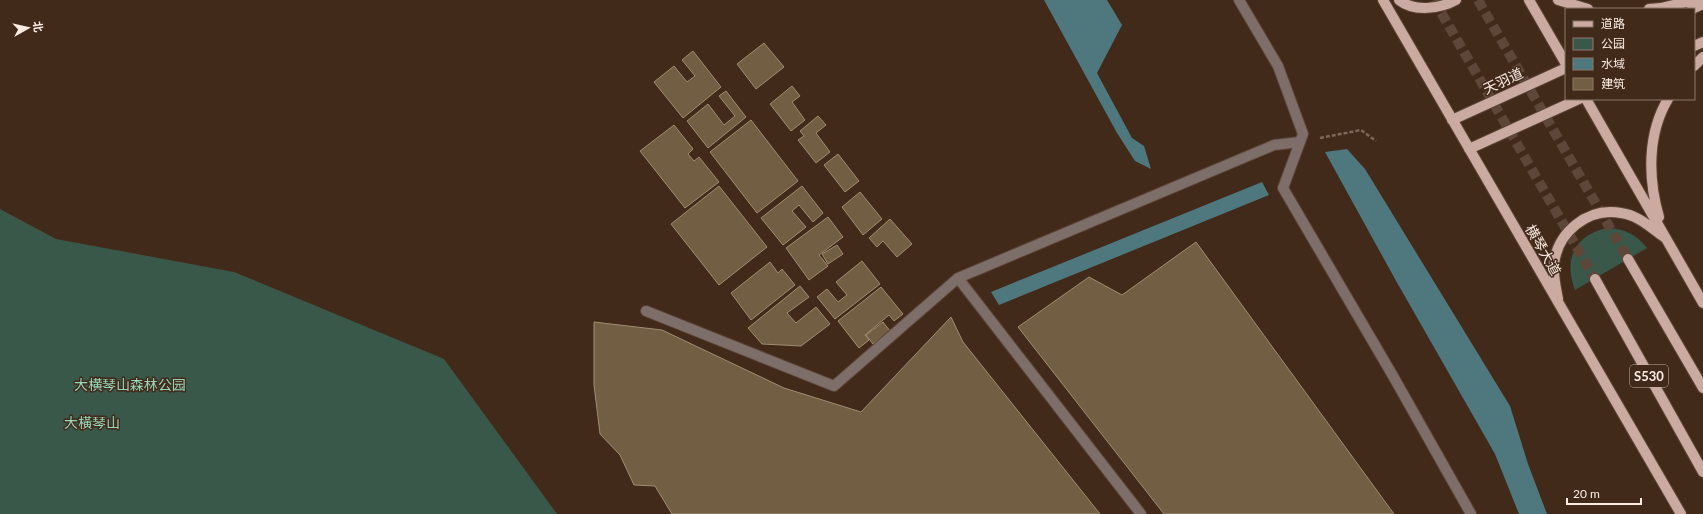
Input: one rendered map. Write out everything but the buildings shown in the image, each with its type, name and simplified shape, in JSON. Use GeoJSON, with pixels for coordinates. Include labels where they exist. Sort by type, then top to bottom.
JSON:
{"type":"FeatureCollection","features":[{"type":"Feature","properties":{"kind":"main road","name":"横琴大道"},"geometry":{"type":"LineString","coordinates":[[1383,0],[1681,514]]}},
{"type":"Feature","properties":{"kind":"main road"},"geometry":{"type":"LineString","coordinates":[[1399,0],[1417,7],[1433,8],[1449,4],[1456,0]]}},
{"type":"Feature","properties":{"kind":"main road"},"geometry":{"type":"LineString","coordinates":[[1529,0],[1565,62]]}},
{"type":"Feature","properties":{"kind":"main road"},"geometry":{"type":"LineString","coordinates":[[1558,0],[1585,8]]}},
{"type":"Feature","properties":{"kind":"main road"},"geometry":{"type":"LineString","coordinates":[[1661,8],[1695,0]]}},
{"type":"Feature","properties":{"kind":"main road"},"geometry":{"type":"LineString","coordinates":[[1695,65],[1703,57]]}},
{"type":"Feature","properties":{"kind":"main road","name":"天羽道"},"geometry":{"type":"LineString","coordinates":[[1452,120],[1565,68]]}},
{"type":"Feature","properties":{"kind":"main road"},"geometry":{"type":"LineString","coordinates":[[1469,150],[1577,100]]}},
{"type":"Feature","properties":{"kind":"main road"},"geometry":{"type":"LineString","coordinates":[[1587,100],[1703,302]]}},
{"type":"Feature","properties":{"kind":"main road"},"geometry":{"type":"LineString","coordinates":[[1665,236],[1656,207],[1651,170],[1655,133],[1667,100]]}},
{"type":"Feature","properties":{"kind":"main road"},"geometry":{"type":"LineString","coordinates":[[1558,304],[1554,266],[1557,250],[1564,236],[1576,224],[1590,216],[1606,212],[1622,213],[1637,218],[1665,236]]}},
{"type":"Feature","properties":{"kind":"main road","name":"S530"},"geometry":{"type":"LineString","coordinates":[[1628,259],[1703,388]]}},
{"type":"Feature","properties":{"kind":"main road","name":"S530"},"geometry":{"type":"LineString","coordinates":[[1595,279],[1703,472]]}},
{"type":"Feature","properties":{"kind":"street"},"geometry":{"type":"LineString","coordinates":[[1239,0],[1278,66],[1303,134],[1283,188],[1393,376],[1470,514]]}},
{"type":"Feature","properties":{"kind":"street"},"geometry":{"type":"LineString","coordinates":[[646,311],[834,386],[958,278],[1274,145],[1300,142]]}},
{"type":"Feature","properties":{"kind":"street"},"geometry":{"type":"LineString","coordinates":[[958,278],[1141,514]]}},
{"type":"Feature","properties":{"kind":"path"},"geometry":{"type":"LineString","coordinates":[[1300,142],[1361,130],[1376,141]]}},
{"type":"Feature","properties":{"kind":"green space","name":"大横琴山森林公园"},"geometry":{"type":"Polygon","coordinates":[[[0,209],[56,239],[234,272],[444,359],[557,514],[0,514],[0,209]]]}},
{"type":"Feature","properties":{"kind":"green space"},"geometry":{"type":"Polygon","coordinates":[[[1607,228],[1630,233],[1639,239],[1647,248],[1575,290],[1570,268],[1574,250],[1587,236],[1596,231],[1607,228]]]}},
{"type":"Feature","properties":{"kind":"water"},"geometry":{"type":"Polygon","coordinates":[[[1044,0],[1107,0],[1122,25],[1097,73],[1132,138],[1144,146],[1151,169],[1135,161],[1117,133],[1044,0]]]}},
{"type":"Feature","properties":{"kind":"water"},"geometry":{"type":"Polygon","coordinates":[[[1347,149],[1365,169],[1510,406],[1528,464],[1547,514],[1519,514],[1495,454],[1395,279],[1325,152],[1347,149]]]}},
{"type":"Feature","properties":{"kind":"water"},"geometry":{"type":"Polygon","coordinates":[[[1262,182],[1269,195],[999,305],[991,292],[1262,182]]]}},
{"type":"Feature","properties":{"kind":"tunnel"},"geometry":{"type":"LineString","coordinates":[[1434,0],[1595,279]]}},
{"type":"Feature","properties":{"kind":"tunnel"},"geometry":{"type":"LineString","coordinates":[[1478,0],[1628,259]]}},
{"type":"Feature","properties":{"kind":"park label","name":"大橫琴山"},"geometry":{"type":"Point","coordinates":[92,423]}}]}
